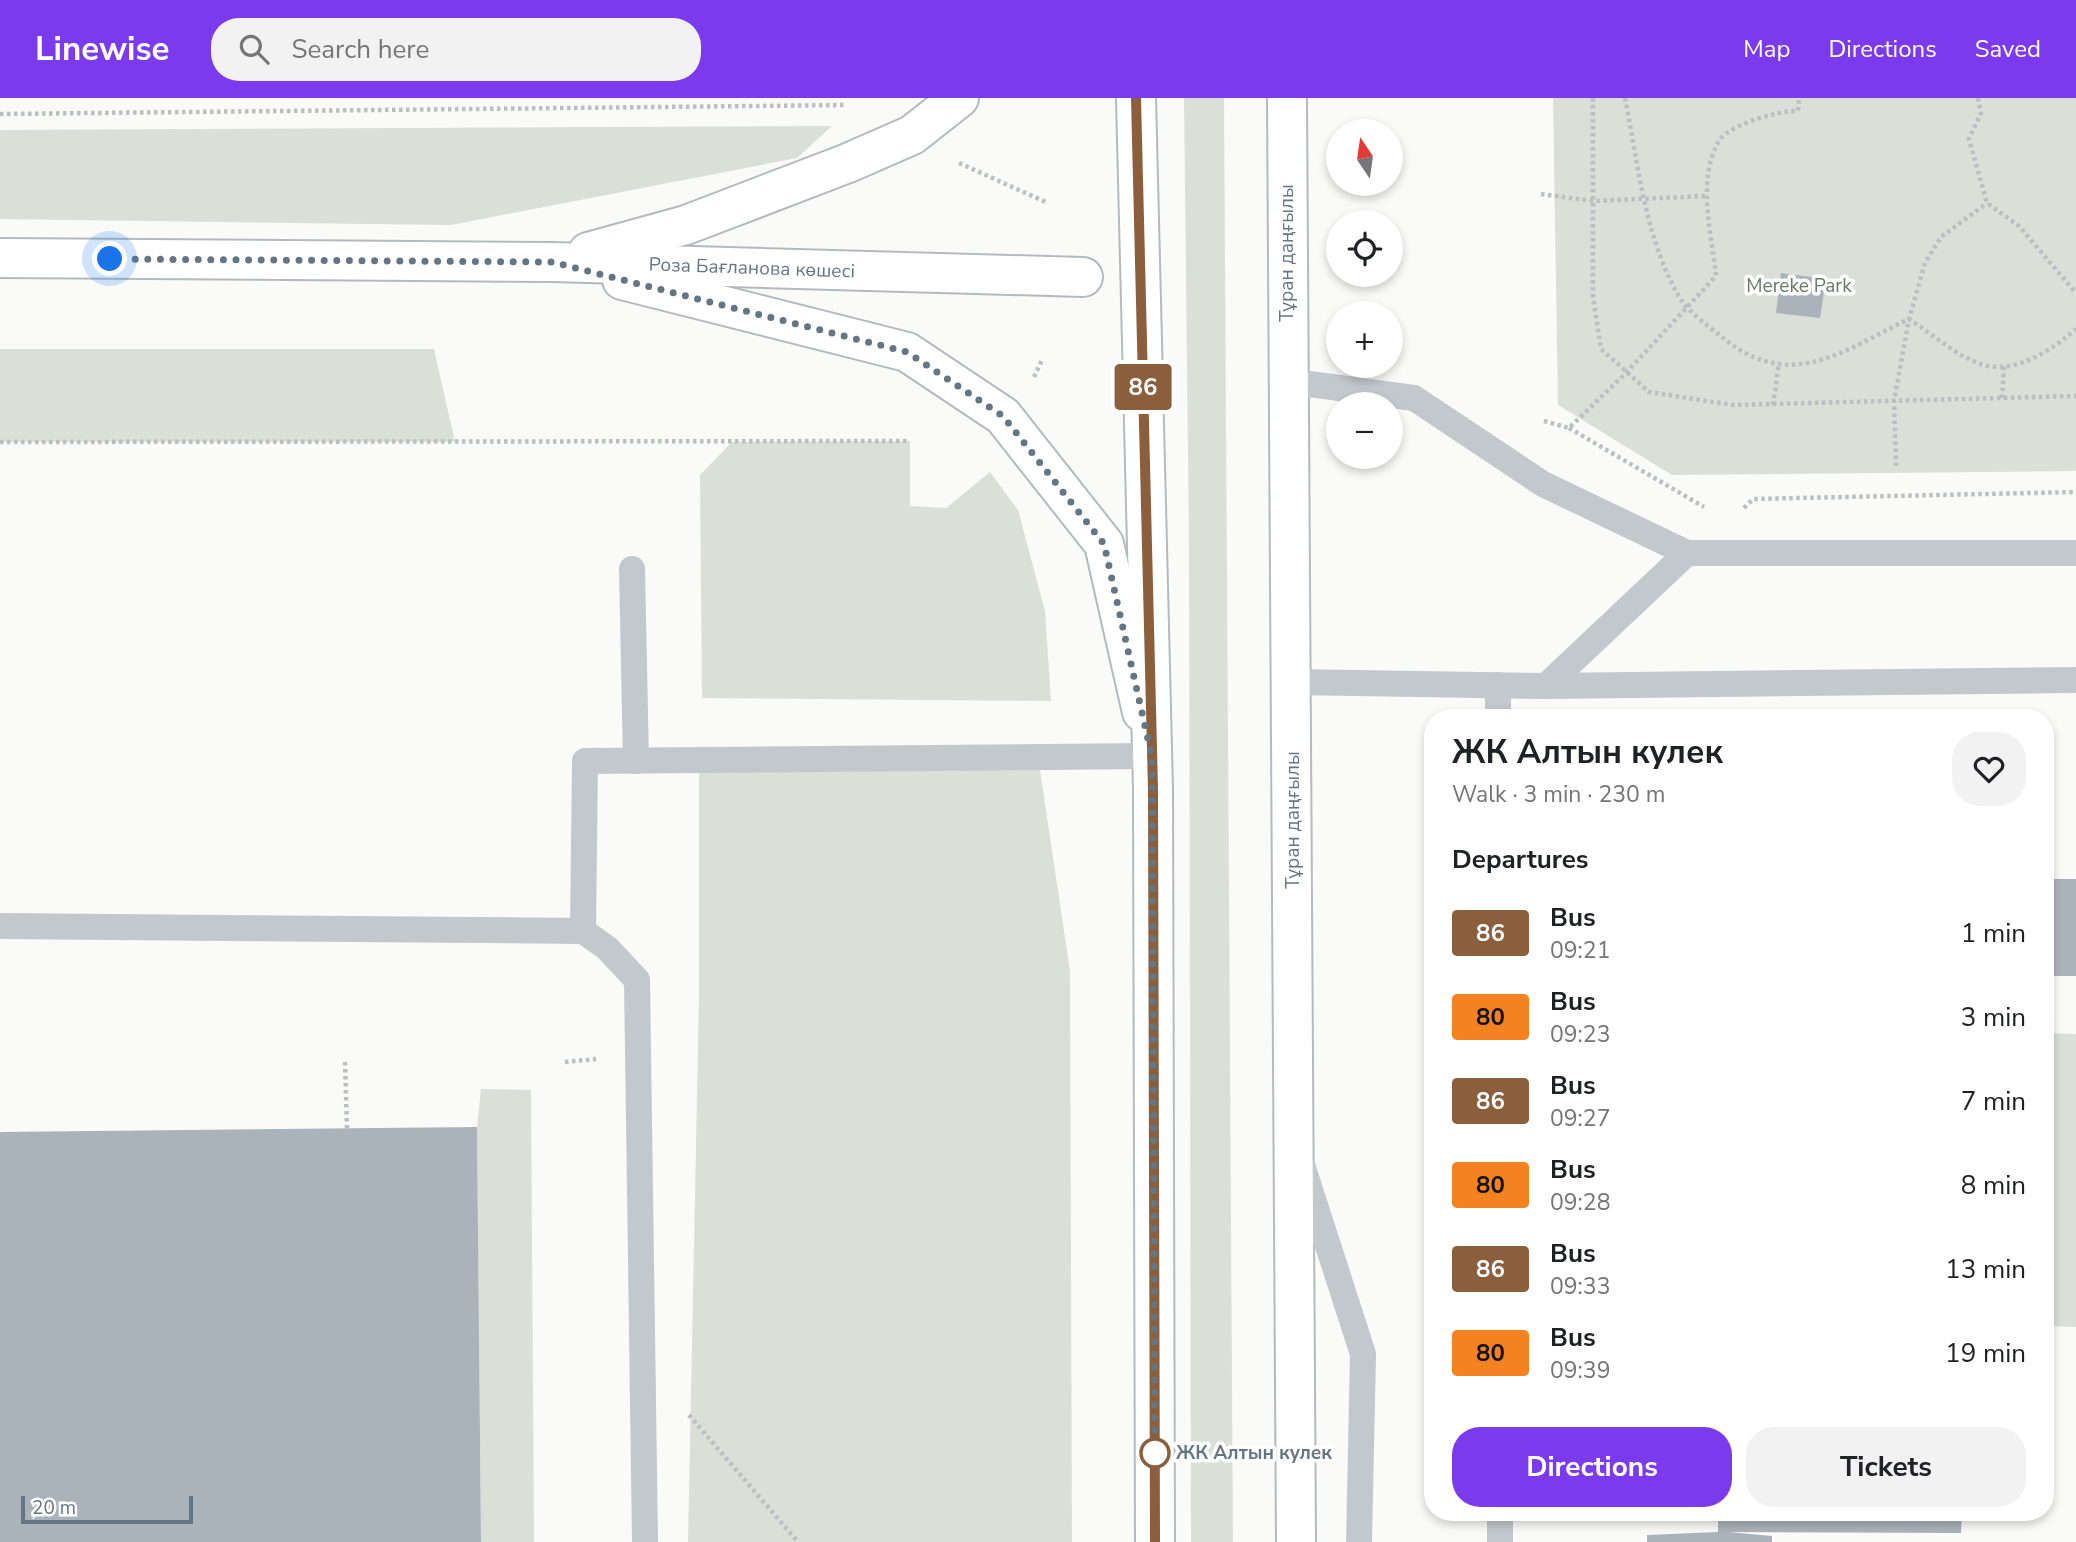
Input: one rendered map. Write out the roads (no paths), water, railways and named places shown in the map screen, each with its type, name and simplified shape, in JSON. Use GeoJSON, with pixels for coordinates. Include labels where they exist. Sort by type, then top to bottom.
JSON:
{"type":"FeatureCollection","features":[{"type":"Feature","properties":{"kind":"main road"},"geometry":{"type":"LineString","coordinates":[[552,262],[687,225],[848,163],[912,135],[959,98]]}},
{"type":"Feature","properties":{"kind":"main road"},"geometry":{"type":"LineString","coordinates":[[1136,98],[1152,757],[1155,1542]]}},
{"type":"Feature","properties":{"kind":"main road","name":"Тұран даңғылы"},"geometry":{"type":"LineString","coordinates":[[1287,98],[1296,1542]]}},
{"type":"Feature","properties":{"kind":"main road","name":"Роза Бағланова көшесі"},"geometry":{"type":"LineString","coordinates":[[0,258],[552,262],[1083,277]]}},
{"type":"Feature","properties":{"kind":"main road"},"geometry":{"type":"LineString","coordinates":[[552,262],[907,352],[1003,416],[1104,544],[1152,757]]}},
{"type":"Feature","properties":{"kind":"lane"},"geometry":{"type":"LineString","coordinates":[[1287,381],[1414,398],[1543,484],[1686,554],[2076,552]]}},
{"type":"Feature","properties":{"kind":"lane"},"geometry":{"type":"LineString","coordinates":[[1546,686],[1686,554]]}},
{"type":"Feature","properties":{"kind":"lane"},"geometry":{"type":"LineString","coordinates":[[632,569],[636,761]]}},
{"type":"Feature","properties":{"kind":"lane"},"geometry":{"type":"LineString","coordinates":[[1292,682],[1546,686],[2076,680]]}},
{"type":"Feature","properties":{"kind":"lane"},"geometry":{"type":"LineString","coordinates":[[1497,685],[1498,709]]}},
{"type":"Feature","properties":{"kind":"lane"},"geometry":{"type":"LineString","coordinates":[[583,931],[585,761],[1152,757]]}},
{"type":"Feature","properties":{"kind":"lane"},"geometry":{"type":"LineString","coordinates":[[0,926],[583,931],[607,948],[637,981],[645,1542]]}},
{"type":"Feature","properties":{"kind":"lane"},"geometry":{"type":"LineString","coordinates":[[1294,1141],[1363,1354],[1359,1542]]}},
{"type":"Feature","properties":{"kind":"lane"},"geometry":{"type":"LineString","coordinates":[[1500,1521],[1500,1542]]}},
{"type":"Feature","properties":{"kind":"place","name":"ЖК Алтын кулек"},"geometry":{"type":"Point","coordinates":[1155,1453]}},
{"type":"Feature","properties":{"kind":"park label","name":"Mereke Park"},"geometry":{"type":"Point","coordinates":[1799,286]}}]}
